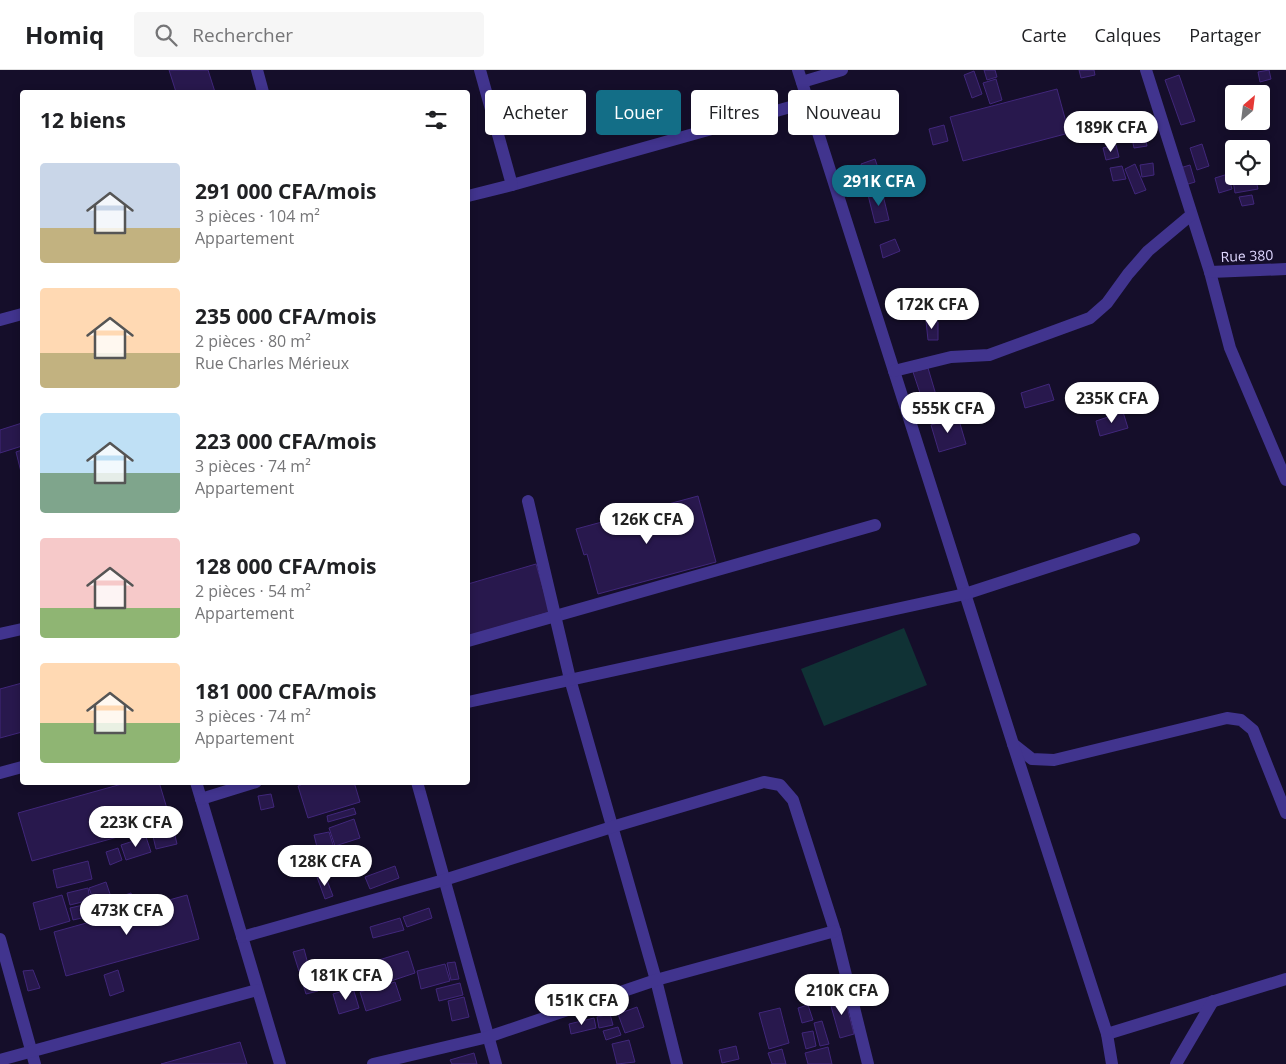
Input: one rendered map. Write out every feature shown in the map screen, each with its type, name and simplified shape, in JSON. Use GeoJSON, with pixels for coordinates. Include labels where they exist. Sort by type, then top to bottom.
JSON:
{"type":"FeatureCollection","features":[{"type":"Feature","properties":{"kind":"street"},"geometry":{"type":"LineString","coordinates":[[257,70],[262,90]]}},
{"type":"Feature","properties":{"kind":"street"},"geometry":{"type":"LineString","coordinates":[[480,70],[512,185]]}},
{"type":"Feature","properties":{"kind":"street"},"geometry":{"type":"LineString","coordinates":[[804,90],[800,76],[842,70]]}},
{"type":"Feature","properties":{"kind":"street"},"geometry":{"type":"LineString","coordinates":[[1146,70],[1210,272],[1230,348],[1286,480]]}},
{"type":"Feature","properties":{"kind":"street"},"geometry":{"type":"LineString","coordinates":[[470,196],[788,108]]}},
{"type":"Feature","properties":{"kind":"street"},"geometry":{"type":"LineString","coordinates":[[819,135],[1107,1034],[1112,1064]]}},
{"type":"Feature","properties":{"kind":"street"},"geometry":{"type":"LineString","coordinates":[[894,371],[950,357],[989,355],[1090,318],[1107,303],[1148,250],[1191,215]]}},
{"type":"Feature","properties":{"kind":"street","name":"Rue 380"},"geometry":{"type":"LineString","coordinates":[[1210,272],[1286,269]]}},
{"type":"Feature","properties":{"kind":"street"},"geometry":{"type":"LineString","coordinates":[[0,320],[20,315]]}},
{"type":"Feature","properties":{"kind":"street"},"geometry":{"type":"LineString","coordinates":[[528,501],[570,679],[656,980],[678,1064]]}},
{"type":"Feature","properties":{"kind":"street"},"geometry":{"type":"LineString","coordinates":[[470,640],[875,525]]}},
{"type":"Feature","properties":{"kind":"street"},"geometry":{"type":"LineString","coordinates":[[470,702],[965,594],[1134,539]]}},
{"type":"Feature","properties":{"kind":"street"},"geometry":{"type":"LineString","coordinates":[[0,634],[20,629]]}},
{"type":"Feature","properties":{"kind":"street"},"geometry":{"type":"LineString","coordinates":[[1013,744],[1032,759],[1054,760],[1227,718],[1241,720],[1254,730],[1286,813]]}},
{"type":"Feature","properties":{"kind":"street"},"geometry":{"type":"LineString","coordinates":[[0,774],[20,768]]}},
{"type":"Feature","properties":{"kind":"street"},"geometry":{"type":"LineString","coordinates":[[242,937],[444,880],[764,782],[780,785],[793,800],[835,931],[868,1064]]}},
{"type":"Feature","properties":{"kind":"street"},"geometry":{"type":"LineString","coordinates":[[197,785],[280,1064]]}},
{"type":"Feature","properties":{"kind":"street"},"geometry":{"type":"LineString","coordinates":[[200,799],[246,785]]}},
{"type":"Feature","properties":{"kind":"street"},"geometry":{"type":"LineString","coordinates":[[418,785],[496,1064]]}},
{"type":"Feature","properties":{"kind":"street"},"geometry":{"type":"LineString","coordinates":[[373,1064],[488,1037],[656,980],[835,931]]}},
{"type":"Feature","properties":{"kind":"street"},"geometry":{"type":"LineString","coordinates":[[0,939],[35,1064]]}},
{"type":"Feature","properties":{"kind":"street"},"geometry":{"type":"LineString","coordinates":[[1107,1034],[1286,979]]}},
{"type":"Feature","properties":{"kind":"street"},"geometry":{"type":"LineString","coordinates":[[0,1060],[258,990]]}},
{"type":"Feature","properties":{"kind":"street"},"geometry":{"type":"LineString","coordinates":[[1176,1064],[1213,1001]]}},
{"type":"Feature","properties":{"kind":"green space"},"geometry":{"type":"Polygon","coordinates":[[[904,628],[927,685],[824,726],[801,669],[904,628]]]}},
{"type":"Feature","properties":{"kind":"building"},"geometry":{"type":"Polygon","coordinates":[[[169,70],[208,70],[214,90],[175,90],[169,70]]]}},
{"type":"Feature","properties":{"kind":"building"},"geometry":{"type":"Polygon","coordinates":[[[984,70],[995,70],[997,77],[987,80],[984,70]]]}},
{"type":"Feature","properties":{"kind":"building"},"geometry":{"type":"Polygon","coordinates":[[[1079,70],[1094,70],[1095,75],[1081,78],[1079,70]]]}},
{"type":"Feature","properties":{"kind":"building"},"geometry":{"type":"Polygon","coordinates":[[[1269,70],[1271,79],[1260,82],[1258,72],[1269,70]]]}},
{"type":"Feature","properties":{"kind":"building"},"geometry":{"type":"Polygon","coordinates":[[[974,71],[982,94],[972,98],[964,75],[974,71]]]}},
{"type":"Feature","properties":{"kind":"building"},"geometry":{"type":"Polygon","coordinates":[[[1179,75],[1195,121],[1181,125],[1165,80],[1179,75]]]}},
{"type":"Feature","properties":{"kind":"building"},"geometry":{"type":"Polygon","coordinates":[[[996,79],[1002,100],[990,104],[983,83],[996,79]]]}},
{"type":"Feature","properties":{"kind":"building"},"geometry":{"type":"Polygon","coordinates":[[[1057,89],[1069,133],[963,161],[950,117],[1057,89]]]}},
{"type":"Feature","properties":{"kind":"building"},"geometry":{"type":"Polygon","coordinates":[[[1110,120],[1111,132],[1099,133],[1098,121],[1110,120]]]}},
{"type":"Feature","properties":{"kind":"building"},"geometry":{"type":"Polygon","coordinates":[[[944,125],[948,141],[933,145],[929,129],[944,125]]]}},
{"type":"Feature","properties":{"kind":"building"},"geometry":{"type":"Polygon","coordinates":[[[1145,136],[1147,146],[1134,148],[1132,138],[1145,136]]]}},
{"type":"Feature","properties":{"kind":"building"},"geometry":{"type":"Polygon","coordinates":[[[1202,144],[1209,166],[1197,170],[1190,148],[1202,144]]]}},
{"type":"Feature","properties":{"kind":"building"},"geometry":{"type":"Polygon","coordinates":[[[1116,145],[1119,157],[1106,160],[1103,148],[1116,145]]]}},
{"type":"Feature","properties":{"kind":"building"},"geometry":{"type":"Polygon","coordinates":[[[875,159],[882,180],[867,185],[861,164],[875,159]]]}},
{"type":"Feature","properties":{"kind":"building"},"geometry":{"type":"Polygon","coordinates":[[[1153,163],[1154,175],[1142,177],[1140,165],[1153,163]]]}},
{"type":"Feature","properties":{"kind":"building"},"geometry":{"type":"Polygon","coordinates":[[[1135,164],[1146,190],[1135,194],[1125,169],[1135,164]]]}},
{"type":"Feature","properties":{"kind":"building"},"geometry":{"type":"Polygon","coordinates":[[[1190,165],[1195,182],[1185,185],[1180,168],[1190,165]]]}},
{"type":"Feature","properties":{"kind":"building"},"geometry":{"type":"Polygon","coordinates":[[[1122,166],[1126,179],[1113,181],[1110,168],[1122,166]]]}},
{"type":"Feature","properties":{"kind":"building"},"geometry":{"type":"Polygon","coordinates":[[[1225,175],[1225,185],[1231,185],[1232,189],[1219,193],[1215,178],[1225,175]]]}},
{"type":"Feature","properties":{"kind":"building"},"geometry":{"type":"Polygon","coordinates":[[[1234,185],[1257,185],[1258,189],[1235,193],[1234,185]]]}},
{"type":"Feature","properties":{"kind":"building"},"geometry":{"type":"Polygon","coordinates":[[[882,191],[889,220],[875,223],[868,195],[882,191]]]}},
{"type":"Feature","properties":{"kind":"building"},"geometry":{"type":"Polygon","coordinates":[[[1252,195],[1254,204],[1242,206],[1239,197],[1252,195]]]}},
{"type":"Feature","properties":{"kind":"building"},"geometry":{"type":"Polygon","coordinates":[[[895,239],[900,251],[883,258],[880,245],[895,239]]]}},
{"type":"Feature","properties":{"kind":"building"},"geometry":{"type":"Polygon","coordinates":[[[926,321],[938,322],[938,340],[928,340],[926,321]]]}},
{"type":"Feature","properties":{"kind":"building"},"geometry":{"type":"Polygon","coordinates":[[[928,368],[936,395],[922,399],[913,372],[928,368]]]}},
{"type":"Feature","properties":{"kind":"building"},"geometry":{"type":"Polygon","coordinates":[[[1049,384],[1054,400],[1025,408],[1021,393],[1049,384]]]}},
{"type":"Feature","properties":{"kind":"building"},"geometry":{"type":"Polygon","coordinates":[[[1123,412],[1128,428],[1100,436],[1096,421],[1123,412]]]}},
{"type":"Feature","properties":{"kind":"building"},"geometry":{"type":"Polygon","coordinates":[[[958,417],[966,444],[939,452],[931,425],[958,417]]]}},
{"type":"Feature","properties":{"kind":"building"},"geometry":{"type":"Polygon","coordinates":[[[20,424],[20,447],[0,453],[0,430],[20,424]]]}},
{"type":"Feature","properties":{"kind":"building"},"geometry":{"type":"Polygon","coordinates":[[[20,451],[20,468],[16,452],[20,451]]]}},
{"type":"Feature","properties":{"kind":"building"},"geometry":{"type":"Polygon","coordinates":[[[698,496],[716,562],[598,594],[587,554],[584,555],[576,529],[698,496]]]}},
{"type":"Feature","properties":{"kind":"building"},"geometry":{"type":"Polygon","coordinates":[[[536,564],[550,612],[470,635],[470,583],[536,564]]]}},
{"type":"Feature","properties":{"kind":"building"},"geometry":{"type":"Polygon","coordinates":[[[20,684],[20,733],[0,738],[0,689],[20,684]]]}},
{"type":"Feature","properties":{"kind":"building"},"geometry":{"type":"Polygon","coordinates":[[[118,785],[160,785],[171,822],[32,861],[18,813],[118,785]]]}},
{"type":"Feature","properties":{"kind":"building"},"geometry":{"type":"Polygon","coordinates":[[[355,785],[360,802],[308,818],[298,786],[355,785]]]}},
{"type":"Feature","properties":{"kind":"building"},"geometry":{"type":"Polygon","coordinates":[[[271,794],[274,807],[261,810],[258,796],[271,794]]]}},
{"type":"Feature","properties":{"kind":"building"},"geometry":{"type":"Polygon","coordinates":[[[354,808],[356,814],[328,822],[327,816],[354,808]]]}},
{"type":"Feature","properties":{"kind":"building"},"geometry":{"type":"Polygon","coordinates":[[[354,819],[360,838],[335,846],[329,828],[354,819]]]}},
{"type":"Feature","properties":{"kind":"building"},"geometry":{"type":"Polygon","coordinates":[[[173,827],[177,844],[156,849],[152,832],[173,827]]]}},
{"type":"Feature","properties":{"kind":"building"},"geometry":{"type":"Polygon","coordinates":[[[329,832],[336,854],[320,859],[314,835],[329,832]]]}},
{"type":"Feature","properties":{"kind":"building"},"geometry":{"type":"Polygon","coordinates":[[[146,837],[151,852],[126,860],[121,845],[146,837]]]}},
{"type":"Feature","properties":{"kind":"building"},"geometry":{"type":"Polygon","coordinates":[[[118,848],[122,860],[110,865],[106,852],[118,848]]]}},
{"type":"Feature","properties":{"kind":"building"},"geometry":{"type":"Polygon","coordinates":[[[88,861],[92,879],[57,888],[53,870],[88,861]]]}},
{"type":"Feature","properties":{"kind":"building"},"geometry":{"type":"Polygon","coordinates":[[[395,866],[399,878],[370,889],[365,877],[395,866]]]}},
{"type":"Feature","properties":{"kind":"building"},"geometry":{"type":"Polygon","coordinates":[[[325,875],[333,896],[325,899],[317,877],[325,875]]]}},
{"type":"Feature","properties":{"kind":"building"},"geometry":{"type":"Polygon","coordinates":[[[106,882],[112,900],[95,905],[89,888],[106,882]]]}},
{"type":"Feature","properties":{"kind":"building"},"geometry":{"type":"Polygon","coordinates":[[[88,888],[90,900],[70,905],[67,893],[88,888]]]}},
{"type":"Feature","properties":{"kind":"building"},"geometry":{"type":"Polygon","coordinates":[[[131,893],[134,902],[115,908],[112,899],[131,893]]]}},
{"type":"Feature","properties":{"kind":"building"},"geometry":{"type":"Polygon","coordinates":[[[62,895],[70,921],[40,930],[33,903],[62,895]]]}},
{"type":"Feature","properties":{"kind":"building"},"geometry":{"type":"Polygon","coordinates":[[[187,895],[199,939],[66,976],[54,932],[187,895]]]}},
{"type":"Feature","properties":{"kind":"building"},"geometry":{"type":"Polygon","coordinates":[[[92,903],[95,915],[73,920],[70,908],[92,903]]]}},
{"type":"Feature","properties":{"kind":"building"},"geometry":{"type":"Polygon","coordinates":[[[429,908],[432,918],[407,927],[403,917],[429,908]]]}},
{"type":"Feature","properties":{"kind":"building"},"geometry":{"type":"Polygon","coordinates":[[[400,918],[404,930],[373,938],[370,927],[400,918]]]}},
{"type":"Feature","properties":{"kind":"building"},"geometry":{"type":"Polygon","coordinates":[[[304,949],[309,968],[299,971],[293,952],[304,949]]]}},
{"type":"Feature","properties":{"kind":"building"},"geometry":{"type":"Polygon","coordinates":[[[408,951],[415,973],[361,991],[353,968],[408,951]]]}},
{"type":"Feature","properties":{"kind":"building"},"geometry":{"type":"Polygon","coordinates":[[[455,962],[459,979],[451,980],[447,963],[455,962]]]}},
{"type":"Feature","properties":{"kind":"building"},"geometry":{"type":"Polygon","coordinates":[[[445,964],[450,981],[421,989],[417,971],[445,964]]]}},
{"type":"Feature","properties":{"kind":"building"},"geometry":{"type":"Polygon","coordinates":[[[33,970],[40,988],[28,991],[23,971],[33,970]]]}},
{"type":"Feature","properties":{"kind":"building"},"geometry":{"type":"Polygon","coordinates":[[[118,970],[124,991],[110,996],[104,975],[118,970]]]}},
{"type":"Feature","properties":{"kind":"building"},"geometry":{"type":"Polygon","coordinates":[[[313,970],[318,991],[306,994],[300,974],[313,970]]]}},
{"type":"Feature","properties":{"kind":"building"},"geometry":{"type":"Polygon","coordinates":[[[395,982],[401,1000],[366,1011],[360,992],[395,982]]]}},
{"type":"Feature","properties":{"kind":"building"},"geometry":{"type":"Polygon","coordinates":[[[460,983],[463,995],[439,1001],[436,989],[460,983]]]}},
{"type":"Feature","properties":{"kind":"building"},"geometry":{"type":"Polygon","coordinates":[[[353,988],[359,1008],[339,1014],[333,994],[353,988]]]}},
{"type":"Feature","properties":{"kind":"building"},"geometry":{"type":"Polygon","coordinates":[[[844,995],[854,1034],[840,1038],[829,999],[844,995]]]}},
{"type":"Feature","properties":{"kind":"building"},"geometry":{"type":"Polygon","coordinates":[[[464,997],[469,1017],[452,1021],[448,1001],[464,997]]]}},
{"type":"Feature","properties":{"kind":"building"},"geometry":{"type":"Polygon","coordinates":[[[808,1005],[813,1020],[802,1023],[798,1008],[808,1005]]]}},
{"type":"Feature","properties":{"kind":"building"},"geometry":{"type":"Polygon","coordinates":[[[637,1007],[644,1027],[625,1033],[618,1014],[637,1007]]]}},
{"type":"Feature","properties":{"kind":"building"},"geometry":{"type":"Polygon","coordinates":[[[780,1008],[789,1043],[769,1049],[759,1013],[780,1008]]]}},
{"type":"Feature","properties":{"kind":"building"},"geometry":{"type":"Polygon","coordinates":[[[610,1014],[613,1025],[599,1028],[597,1017],[610,1014]]]}},
{"type":"Feature","properties":{"kind":"building"},"geometry":{"type":"Polygon","coordinates":[[[594,1018],[596,1028],[571,1034],[569,1024],[594,1018]]]}},
{"type":"Feature","properties":{"kind":"building"},"geometry":{"type":"Polygon","coordinates":[[[822,1021],[829,1044],[820,1046],[814,1023],[822,1021]]]}},
{"type":"Feature","properties":{"kind":"building"},"geometry":{"type":"Polygon","coordinates":[[[618,1027],[621,1035],[606,1040],[603,1031],[618,1027]]]}},
{"type":"Feature","properties":{"kind":"building"},"geometry":{"type":"Polygon","coordinates":[[[813,1031],[816,1046],[806,1049],[802,1033],[813,1031]]]}},
{"type":"Feature","properties":{"kind":"building"},"geometry":{"type":"Polygon","coordinates":[[[629,1040],[635,1062],[617,1064],[612,1044],[629,1040]]]}},
{"type":"Feature","properties":{"kind":"building"},"geometry":{"type":"Polygon","coordinates":[[[240,1042],[247,1064],[161,1064],[240,1042]]]}},
{"type":"Feature","properties":{"kind":"building"},"geometry":{"type":"Polygon","coordinates":[[[736,1046],[739,1059],[722,1063],[719,1050],[736,1046]]]}},
{"type":"Feature","properties":{"kind":"building"},"geometry":{"type":"Polygon","coordinates":[[[828,1047],[832,1064],[808,1064],[805,1053],[828,1047]]]}},
{"type":"Feature","properties":{"kind":"building"},"geometry":{"type":"Polygon","coordinates":[[[782,1049],[786,1064],[772,1064],[768,1053],[782,1049]]]}},
{"type":"Feature","properties":{"kind":"building"},"geometry":{"type":"Polygon","coordinates":[[[474,1053],[477,1064],[452,1064],[450,1060],[474,1053]]]}}]}
